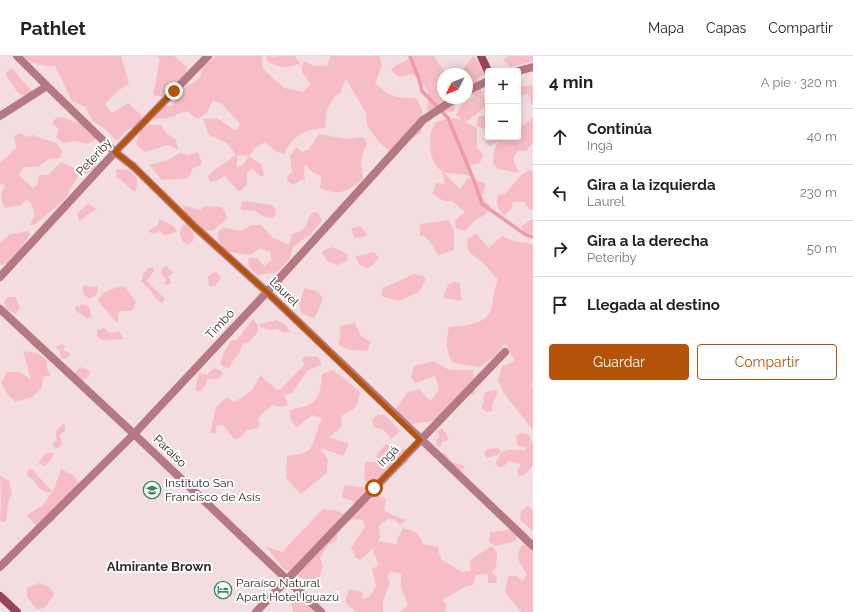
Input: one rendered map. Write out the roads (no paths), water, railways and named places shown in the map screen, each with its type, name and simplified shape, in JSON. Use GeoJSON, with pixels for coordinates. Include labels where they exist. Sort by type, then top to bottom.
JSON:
{"type":"FeatureCollection","features":[{"type":"Feature","properties":{"kind":"main road"},"geometry":{"type":"LineString","coordinates":[[481,56],[487,68]]}},
{"type":"Feature","properties":{"kind":"main road"},"geometry":{"type":"LineString","coordinates":[[0,596],[17,612]]}},
{"type":"Feature","properties":{"kind":"street","name":"Laurel"},"geometry":{"type":"LineString","coordinates":[[17,56],[115,152],[134,167],[195,227],[267,292],[420,440],[533,546]]}},
{"type":"Feature","properties":{"kind":"street","name":"Peteriby"},"geometry":{"type":"LineString","coordinates":[[0,277],[115,152],[208,56]]}},
{"type":"Feature","properties":{"kind":"street"},"geometry":{"type":"LineString","coordinates":[[521,71],[533,67]]}},
{"type":"Feature","properties":{"kind":"street"},"geometry":{"type":"LineString","coordinates":[[473,88],[485,82]]}},
{"type":"Feature","properties":{"kind":"street"},"geometry":{"type":"LineString","coordinates":[[0,116],[46,86]]}},
{"type":"Feature","properties":{"kind":"street","name":"Timbó"},"geometry":{"type":"LineString","coordinates":[[0,567],[134,434],[267,292],[423,120],[447,104]]}},
{"type":"Feature","properties":{"kind":"street","name":"Paraíso"},"geometry":{"type":"LineString","coordinates":[[0,310],[134,434],[321,612]]}},
{"type":"Feature","properties":{"kind":"street","name":"Ingá"},"geometry":{"type":"LineString","coordinates":[[256,612],[505,352]]}},
{"type":"Feature","properties":{"kind":"waterway"},"geometry":{"type":"LineString","coordinates":[[410,56],[422,91],[448,118],[482,204],[526,235],[533,237]]}},
{"type":"Feature","properties":{"kind":"place","name":"Instituto San Francisco de Asís"},"geometry":{"type":"Point","coordinates":[152,490]}},
{"type":"Feature","properties":{"kind":"place","name":"Paraíso Natural Apart Hotel Iguazú"},"geometry":{"type":"Point","coordinates":[223,590]}},
{"type":"Feature","properties":{"kind":"district","name":"Almirante Brown"},"geometry":{"type":"Point","coordinates":[159,566]}}]}
